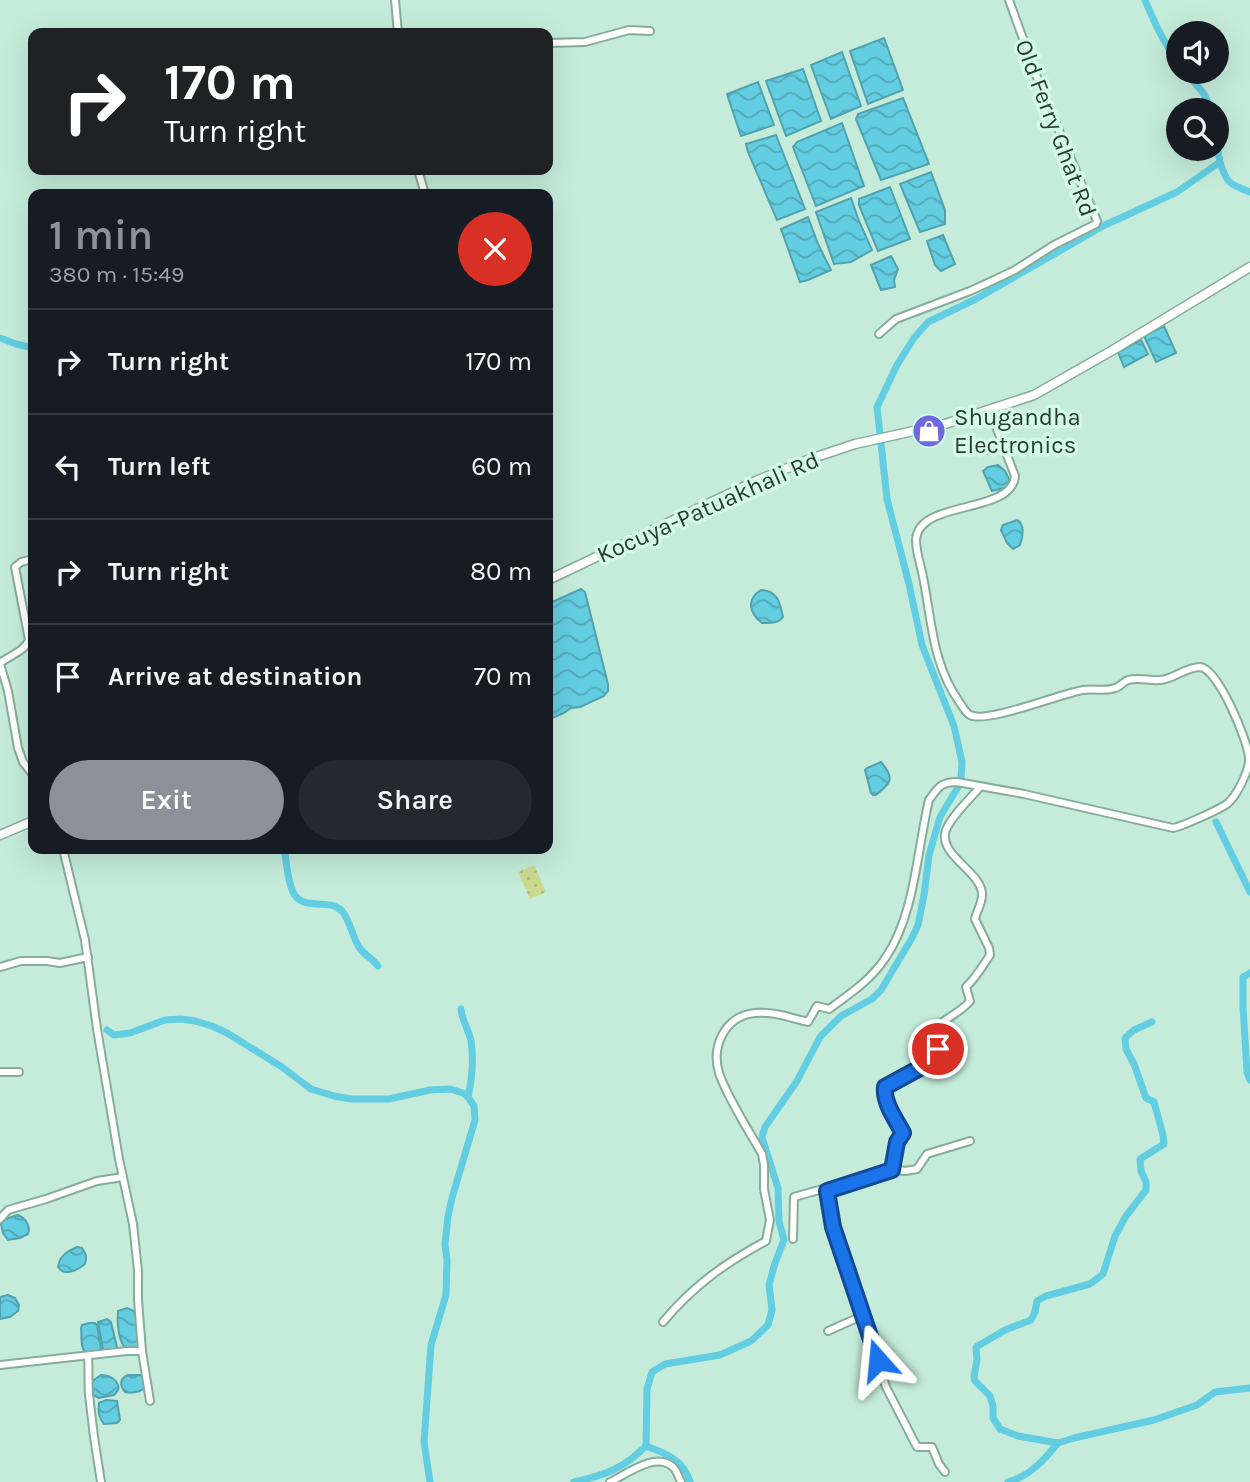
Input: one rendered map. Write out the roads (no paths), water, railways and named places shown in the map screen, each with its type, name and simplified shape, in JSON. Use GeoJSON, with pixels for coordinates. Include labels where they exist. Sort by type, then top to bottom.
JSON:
{"type":"FeatureCollection","features":[{"type":"Feature","properties":{"kind":"main road","name":"Kocuya-Patuakhali Rd"},"geometry":{"type":"LineString","coordinates":[[553,578],[810,458],[945,424],[1034,395],[1250,267]]}},
{"type":"Feature","properties":{"kind":"main road"},"geometry":{"type":"LineString","coordinates":[[0,835],[28,823]]}},
{"type":"Feature","properties":{"kind":"street"},"geometry":{"type":"LineString","coordinates":[[395,0],[398,28]]}},
{"type":"Feature","properties":{"kind":"street","name":"Old Ferry Ghat Rd"},"geometry":{"type":"LineString","coordinates":[[879,334],[896,319],[992,281],[1096,224],[1009,0]]}},
{"type":"Feature","properties":{"kind":"street"},"geometry":{"type":"LineString","coordinates":[[553,43],[585,42],[629,30],[650,32]]}},
{"type":"Feature","properties":{"kind":"street"},"geometry":{"type":"LineString","coordinates":[[663,1322],[681,1300],[708,1276],[742,1253],[766,1241],[770,1220],[764,1189],[762,1154],[719,1073],[716,1049],[723,1032],[738,1019],[754,1013],[774,1014],[808,1022],[817,1006],[830,1009],[858,988],[886,958],[905,919],[929,800],[938,787],[946,782],[957,782],[1024,794],[1174,828],[1228,804],[1241,785],[1250,760],[1245,740],[1228,700],[1205,668],[1187,670],[1166,679],[1129,680],[1115,689],[1083,690],[994,714],[975,716],[965,711],[945,679],[932,634],[916,537],[919,527],[929,520],[1000,495],[1015,482],[990,411]]}},
{"type":"Feature","properties":{"kind":"street"},"geometry":{"type":"LineString","coordinates":[[28,560],[15,567],[28,635]]}},
{"type":"Feature","properties":{"kind":"street"},"geometry":{"type":"LineString","coordinates":[[28,642],[26,647],[0,663],[9,691],[18,748],[28,768]]}},
{"type":"Feature","properties":{"kind":"street"},"geometry":{"type":"LineString","coordinates":[[892,1170],[897,1142],[903,1133],[884,1089],[937,1056],[935,1031],[938,1025],[964,1009],[970,1000],[966,987],[976,977],[989,955],[989,948],[975,919],[982,901],[980,883],[954,856],[944,839],[953,817],[980,787]]}},
{"type":"Feature","properties":{"kind":"street"},"geometry":{"type":"LineString","coordinates":[[64,854],[88,957],[97,1028],[133,1224],[142,1351],[150,1401]]}},
{"type":"Feature","properties":{"kind":"street"},"geometry":{"type":"LineString","coordinates":[[0,967],[21,961],[60,963],[88,957]]}},
{"type":"Feature","properties":{"kind":"street"},"geometry":{"type":"LineString","coordinates":[[0,1072],[19,1073]]}},
{"type":"Feature","properties":{"kind":"street"},"geometry":{"type":"LineString","coordinates":[[793,1240],[794,1197],[826,1188],[827,1191],[892,1170],[917,1169],[927,1154],[970,1141]]}},
{"type":"Feature","properties":{"kind":"street"},"geometry":{"type":"LineString","coordinates":[[0,1219],[8,1210],[97,1181],[123,1177]]}},
{"type":"Feature","properties":{"kind":"street"},"geometry":{"type":"LineString","coordinates":[[827,1191],[833,1227],[886,1387],[916,1447],[932,1447],[945,1472]]}},
{"type":"Feature","properties":{"kind":"street"},"geometry":{"type":"LineString","coordinates":[[828,1331],[864,1315]]}},
{"type":"Feature","properties":{"kind":"street"},"geometry":{"type":"LineString","coordinates":[[0,1365],[142,1351]]}},
{"type":"Feature","properties":{"kind":"street"},"geometry":{"type":"LineString","coordinates":[[88,1356],[89,1392],[101,1482]]}},
{"type":"Feature","properties":{"kind":"street"},"geometry":{"type":"LineString","coordinates":[[610,1482],[653,1460],[674,1467],[681,1482]]}},
{"type":"Feature","properties":{"kind":"water"},"geometry":{"type":"Polygon","coordinates":[[[884,38],[903,90],[868,104],[850,51],[884,38]]]}},
{"type":"Feature","properties":{"kind":"water"},"geometry":{"type":"Polygon","coordinates":[[[842,52],[861,106],[831,119],[811,65],[842,52]]]}},
{"type":"Feature","properties":{"kind":"water"},"geometry":{"type":"Polygon","coordinates":[[[803,69],[821,121],[786,136],[766,81],[803,69]]]}},
{"type":"Feature","properties":{"kind":"water"},"geometry":{"type":"Polygon","coordinates":[[[758,82],[774,125],[741,136],[727,94],[758,82]]]}},
{"type":"Feature","properties":{"kind":"water"},"geometry":{"type":"Polygon","coordinates":[[[903,98],[929,164],[881,180],[856,119],[858,114],[903,98]]]}},
{"type":"Feature","properties":{"kind":"water"},"geometry":{"type":"Polygon","coordinates":[[[842,123],[864,186],[816,206],[793,147],[797,142],[842,123]]]}},
{"type":"Feature","properties":{"kind":"water"},"geometry":{"type":"Polygon","coordinates":[[[776,135],[805,209],[777,220],[746,144],[776,135]]]}},
{"type":"Feature","properties":{"kind":"water"},"geometry":{"type":"Polygon","coordinates":[[[931,172],[945,210],[945,224],[920,232],[900,184],[931,172]]]}},
{"type":"Feature","properties":{"kind":"water"},"geometry":{"type":"Polygon","coordinates":[[[890,187],[910,239],[878,251],[859,199],[890,187]]]}},
{"type":"Feature","properties":{"kind":"water"},"geometry":{"type":"Polygon","coordinates":[[[851,198],[872,250],[851,262],[834,264],[816,212],[851,198]]]}},
{"type":"Feature","properties":{"kind":"water"},"geometry":{"type":"Polygon","coordinates":[[[808,217],[831,270],[800,282],[781,229],[808,217]]]}},
{"type":"Feature","properties":{"kind":"water"},"geometry":{"type":"Polygon","coordinates":[[[943,235],[955,264],[941,271],[935,265],[927,241],[943,235]]]}},
{"type":"Feature","properties":{"kind":"water"},"geometry":{"type":"Polygon","coordinates":[[[891,256],[898,269],[894,280],[895,287],[881,290],[871,265],[891,256]]]}},
{"type":"Feature","properties":{"kind":"water"},"geometry":{"type":"Polygon","coordinates":[[[1164,326],[1176,353],[1156,362],[1144,336],[1164,326]]]}},
{"type":"Feature","properties":{"kind":"water"},"geometry":{"type":"Polygon","coordinates":[[[1141,340],[1148,354],[1124,367],[1118,352],[1141,340]]]}},
{"type":"Feature","properties":{"kind":"water"},"geometry":{"type":"Polygon","coordinates":[[[998,465],[1010,481],[1008,487],[992,491],[983,471],[998,465]]]}},
{"type":"Feature","properties":{"kind":"water"},"geometry":{"type":"Polygon","coordinates":[[[1017,520],[1021,524],[1022,535],[1020,545],[1013,549],[1001,530],[1003,525],[1017,520]]]}},
{"type":"Feature","properties":{"kind":"water"},"geometry":{"type":"Polygon","coordinates":[[[581,589],[585,592],[608,691],[604,696],[553,718],[553,602],[581,589]]]}},
{"type":"Feature","properties":{"kind":"water"},"geometry":{"type":"Polygon","coordinates":[[[761,590],[775,595],[783,617],[779,621],[762,623],[754,615],[751,602],[761,590]]]}},
{"type":"Feature","properties":{"kind":"water"},"geometry":{"type":"Polygon","coordinates":[[[881,762],[890,777],[888,784],[873,795],[865,770],[881,762]]]}},
{"type":"Feature","properties":{"kind":"water"},"geometry":{"type":"Polygon","coordinates":[[[17,1215],[27,1222],[28,1234],[8,1240],[1,1224],[3,1220],[17,1215]]]}},
{"type":"Feature","properties":{"kind":"water"},"geometry":{"type":"Polygon","coordinates":[[[77,1247],[84,1252],[85,1264],[64,1272],[58,1267],[62,1257],[77,1247]]]}},
{"type":"Feature","properties":{"kind":"water"},"geometry":{"type":"Polygon","coordinates":[[[8,1295],[15,1298],[19,1305],[18,1311],[10,1317],[0,1319],[0,1297],[8,1295]]]}},
{"type":"Feature","properties":{"kind":"water"},"geometry":{"type":"Polygon","coordinates":[[[127,1308],[134,1311],[137,1319],[139,1346],[136,1348],[125,1348],[119,1335],[118,1311],[127,1308]]]}},
{"type":"Feature","properties":{"kind":"water"},"geometry":{"type":"Polygon","coordinates":[[[107,1319],[111,1322],[117,1347],[105,1351],[98,1322],[107,1319]]]}},
{"type":"Feature","properties":{"kind":"water"},"geometry":{"type":"Polygon","coordinates":[[[89,1323],[97,1325],[101,1349],[86,1353],[82,1345],[81,1328],[89,1323]]]}},
{"type":"Feature","properties":{"kind":"water"},"geometry":{"type":"Polygon","coordinates":[[[101,1375],[110,1377],[118,1385],[114,1395],[99,1398],[93,1395],[91,1384],[101,1375]]]}},
{"type":"Feature","properties":{"kind":"water"},"geometry":{"type":"Polygon","coordinates":[[[128,1375],[144,1377],[144,1388],[136,1392],[125,1392],[121,1382],[128,1375]]]}},
{"type":"Feature","properties":{"kind":"water"},"geometry":{"type":"Polygon","coordinates":[[[106,1400],[117,1401],[120,1420],[117,1423],[104,1424],[101,1420],[99,1403],[106,1400]]]}},
{"type":"Feature","properties":{"kind":"waterway"},"geometry":{"type":"LineString","coordinates":[[1145,0],[1166,44]]}},
{"type":"Feature","properties":{"kind":"waterway"},"geometry":{"type":"LineString","coordinates":[[1196,84],[1206,98]]}},
{"type":"Feature","properties":{"kind":"waterway"},"geometry":{"type":"LineString","coordinates":[[574,1482],[613,1470],[646,1446],[647,1389],[652,1372],[665,1364],[720,1355],[751,1341],[768,1325],[772,1310],[769,1285],[784,1240],[779,1221],[778,1188],[762,1137],[765,1127],[797,1081],[820,1037],[841,1016],[872,999],[881,990],[912,938],[918,925],[929,855],[940,817],[961,778],[962,762],[954,726],[922,645],[887,499],[877,407],[897,365],[928,322],[976,299],[1103,226],[1177,192],[1220,161]]}},
{"type":"Feature","properties":{"kind":"waterway"},"geometry":{"type":"LineString","coordinates":[[1220,162],[1230,182],[1250,192]]}},
{"type":"Feature","properties":{"kind":"waterway"},"geometry":{"type":"LineString","coordinates":[[0,338],[28,347]]}},
{"type":"Feature","properties":{"kind":"waterway"},"geometry":{"type":"LineString","coordinates":[[1216,822],[1250,892]]}},
{"type":"Feature","properties":{"kind":"waterway"},"geometry":{"type":"LineString","coordinates":[[285,854],[289,882],[297,898],[309,903],[330,905],[342,911],[359,947],[378,966]]}},
{"type":"Feature","properties":{"kind":"waterway"},"geometry":{"type":"LineString","coordinates":[[1250,973],[1243,977],[1247,1072],[1250,1080]]}},
{"type":"Feature","properties":{"kind":"waterway"},"geometry":{"type":"LineString","coordinates":[[461,1009],[472,1048],[468,1097]]}},
{"type":"Feature","properties":{"kind":"waterway"},"geometry":{"type":"LineString","coordinates":[[107,1030],[114,1035],[130,1033],[165,1020],[195,1021],[227,1033],[282,1067],[311,1089],[334,1096],[389,1099],[430,1090],[450,1089],[468,1097],[474,1106],[475,1120],[448,1216],[445,1244],[446,1295],[431,1345],[424,1442],[430,1482]]}},
{"type":"Feature","properties":{"kind":"waterway"},"geometry":{"type":"LineString","coordinates":[[1152,1022],[1134,1030],[1125,1038],[1126,1049],[1146,1098],[1154,1102],[1163,1135],[1164,1144],[1140,1159],[1146,1190],[1115,1236],[1103,1274],[1090,1284],[1037,1301],[1031,1320],[1005,1330],[976,1347],[975,1381],[990,1396],[993,1418],[1000,1429],[1018,1436],[1058,1443],[1154,1420],[1197,1405],[1215,1392],[1250,1388]]}},
{"type":"Feature","properties":{"kind":"waterway"},"geometry":{"type":"LineString","coordinates":[[1008,1482],[1030,1472],[1058,1443]]}},
{"type":"Feature","properties":{"kind":"waterway"},"geometry":{"type":"LineString","coordinates":[[646,1446],[678,1463],[690,1482]]}},
{"type":"Feature","properties":{"kind":"place","name":"Shugandha Electronics"},"geometry":{"type":"Point","coordinates":[929,431]}}]}
